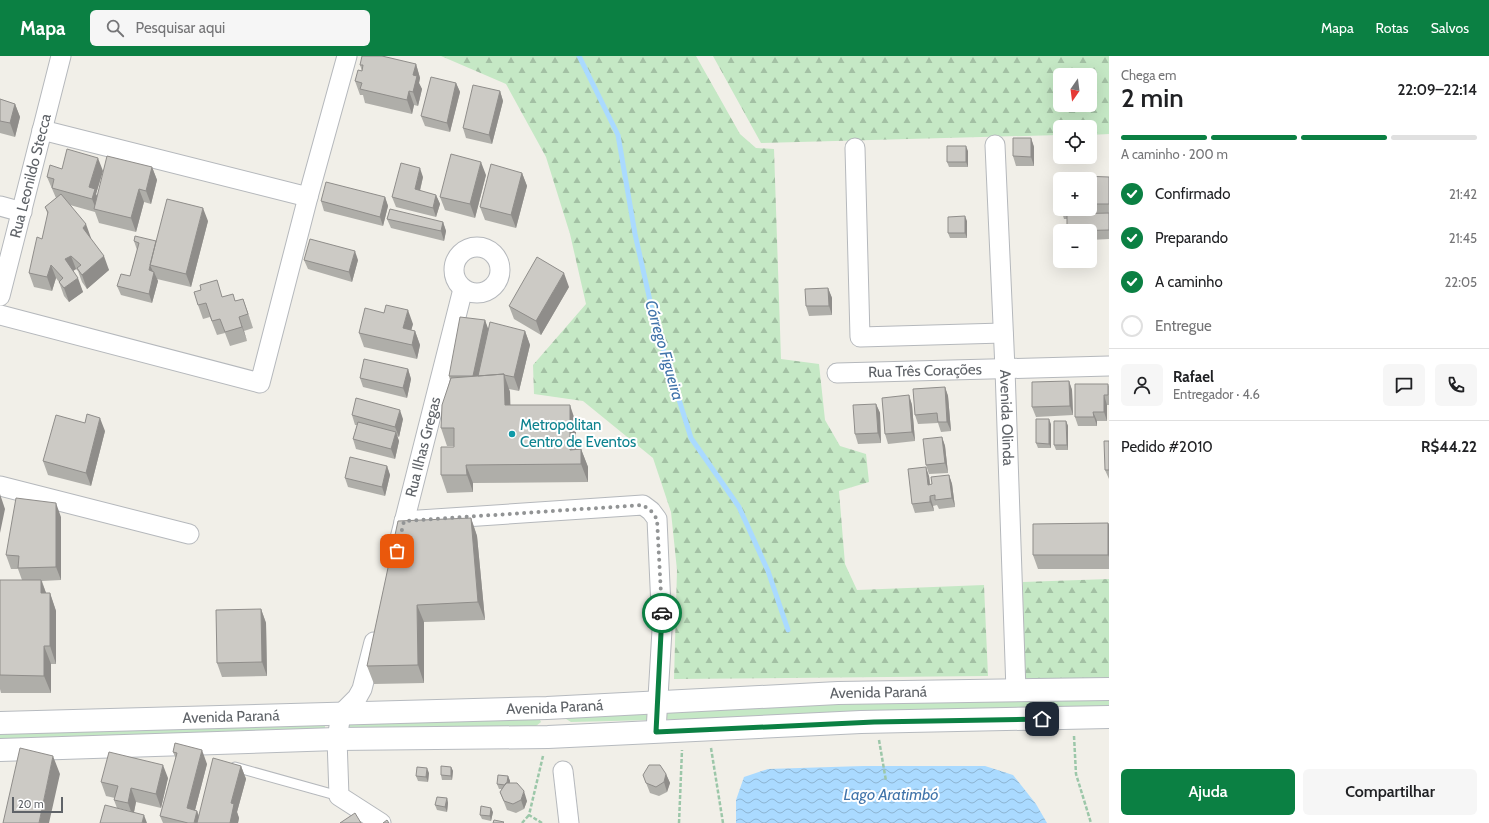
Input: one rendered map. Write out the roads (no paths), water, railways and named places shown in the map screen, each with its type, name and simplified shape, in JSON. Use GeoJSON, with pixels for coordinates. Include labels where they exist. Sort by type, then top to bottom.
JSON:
{"type":"FeatureCollection","features":[{"type":"Feature","properties":{"kind":"main road","name":"Avenida Paraná"},"geometry":{"type":"LineString","coordinates":[[0,723],[341,714],[657,703],[838,693],[1109,689]]}},
{"type":"Feature","properties":{"kind":"main road","name":"Avenida Paraná"},"geometry":{"type":"LineString","coordinates":[[0,750],[337,739],[548,737],[874,722],[1109,717]]}},
{"type":"Feature","properties":{"kind":"street","name":"Rua Leonildo Stecca"},"geometry":{"type":"LineString","coordinates":[[0,296],[61,56]]}},
{"type":"Feature","properties":{"kind":"street"},"geometry":{"type":"LineString","coordinates":[[0,315],[260,383],[308,197],[347,56]]}},
{"type":"Feature","properties":{"kind":"street"},"geometry":{"type":"LineString","coordinates":[[42,130],[308,197]]}},
{"type":"Feature","properties":{"kind":"street","name":"Avenida Olinda"},"geometry":{"type":"LineString","coordinates":[[994,145],[1005,369],[1016,691]]}},
{"type":"Feature","properties":{"kind":"street"},"geometry":{"type":"LineString","coordinates":[[854,148],[860,337],[1003,333]]}},
{"type":"Feature","properties":{"kind":"street"},"geometry":{"type":"LineString","coordinates":[[0,206],[22,212]]}},
{"type":"Feature","properties":{"kind":"street","name":"Rua Ilhas Gregas"},"geometry":{"type":"LineString","coordinates":[[393,567],[463,289]]}},
{"type":"Feature","properties":{"kind":"street","name":"Rua Três Corações"},"geometry":{"type":"LineString","coordinates":[[837,373],[1109,366]]}},
{"type":"Feature","properties":{"kind":"street"},"geometry":{"type":"LineString","coordinates":[[0,486],[189,534]]}},
{"type":"Feature","properties":{"kind":"street"},"geometry":{"type":"LineString","coordinates":[[404,521],[643,505],[651,511],[657,519],[662,630],[656,732]]}},
{"type":"Feature","properties":{"kind":"street"},"geometry":{"type":"LineString","coordinates":[[377,628],[362,689],[341,714],[337,739],[338,796],[381,823]]}},
{"type":"Feature","properties":{"kind":"street"},"geometry":{"type":"LineString","coordinates":[[563,771],[569,823]]}},
{"type":"Feature","properties":{"kind":"lane"},"geometry":{"type":"LineString","coordinates":[[235,767],[338,796]]}},
{"type":"Feature","properties":{"kind":"water","name":"Lago Aratimbó"},"geometry":{"type":"Polygon","coordinates":[[[863,766],[985,766],[1013,775],[1036,804],[1047,823],[736,823],[736,800],[744,777],[768,769],[863,766]]]}},
{"type":"Feature","properties":{"kind":"waterway","name":"Córrego Figueira"},"geometry":{"type":"LineString","coordinates":[[579,56],[618,135],[635,234],[655,323],[691,438],[739,507],[768,571],[788,630]]}},
{"type":"Feature","properties":{"kind":"place","name":"Metropolitan Centro de Eventos"},"geometry":{"type":"Point","coordinates":[512,434]}}]}
